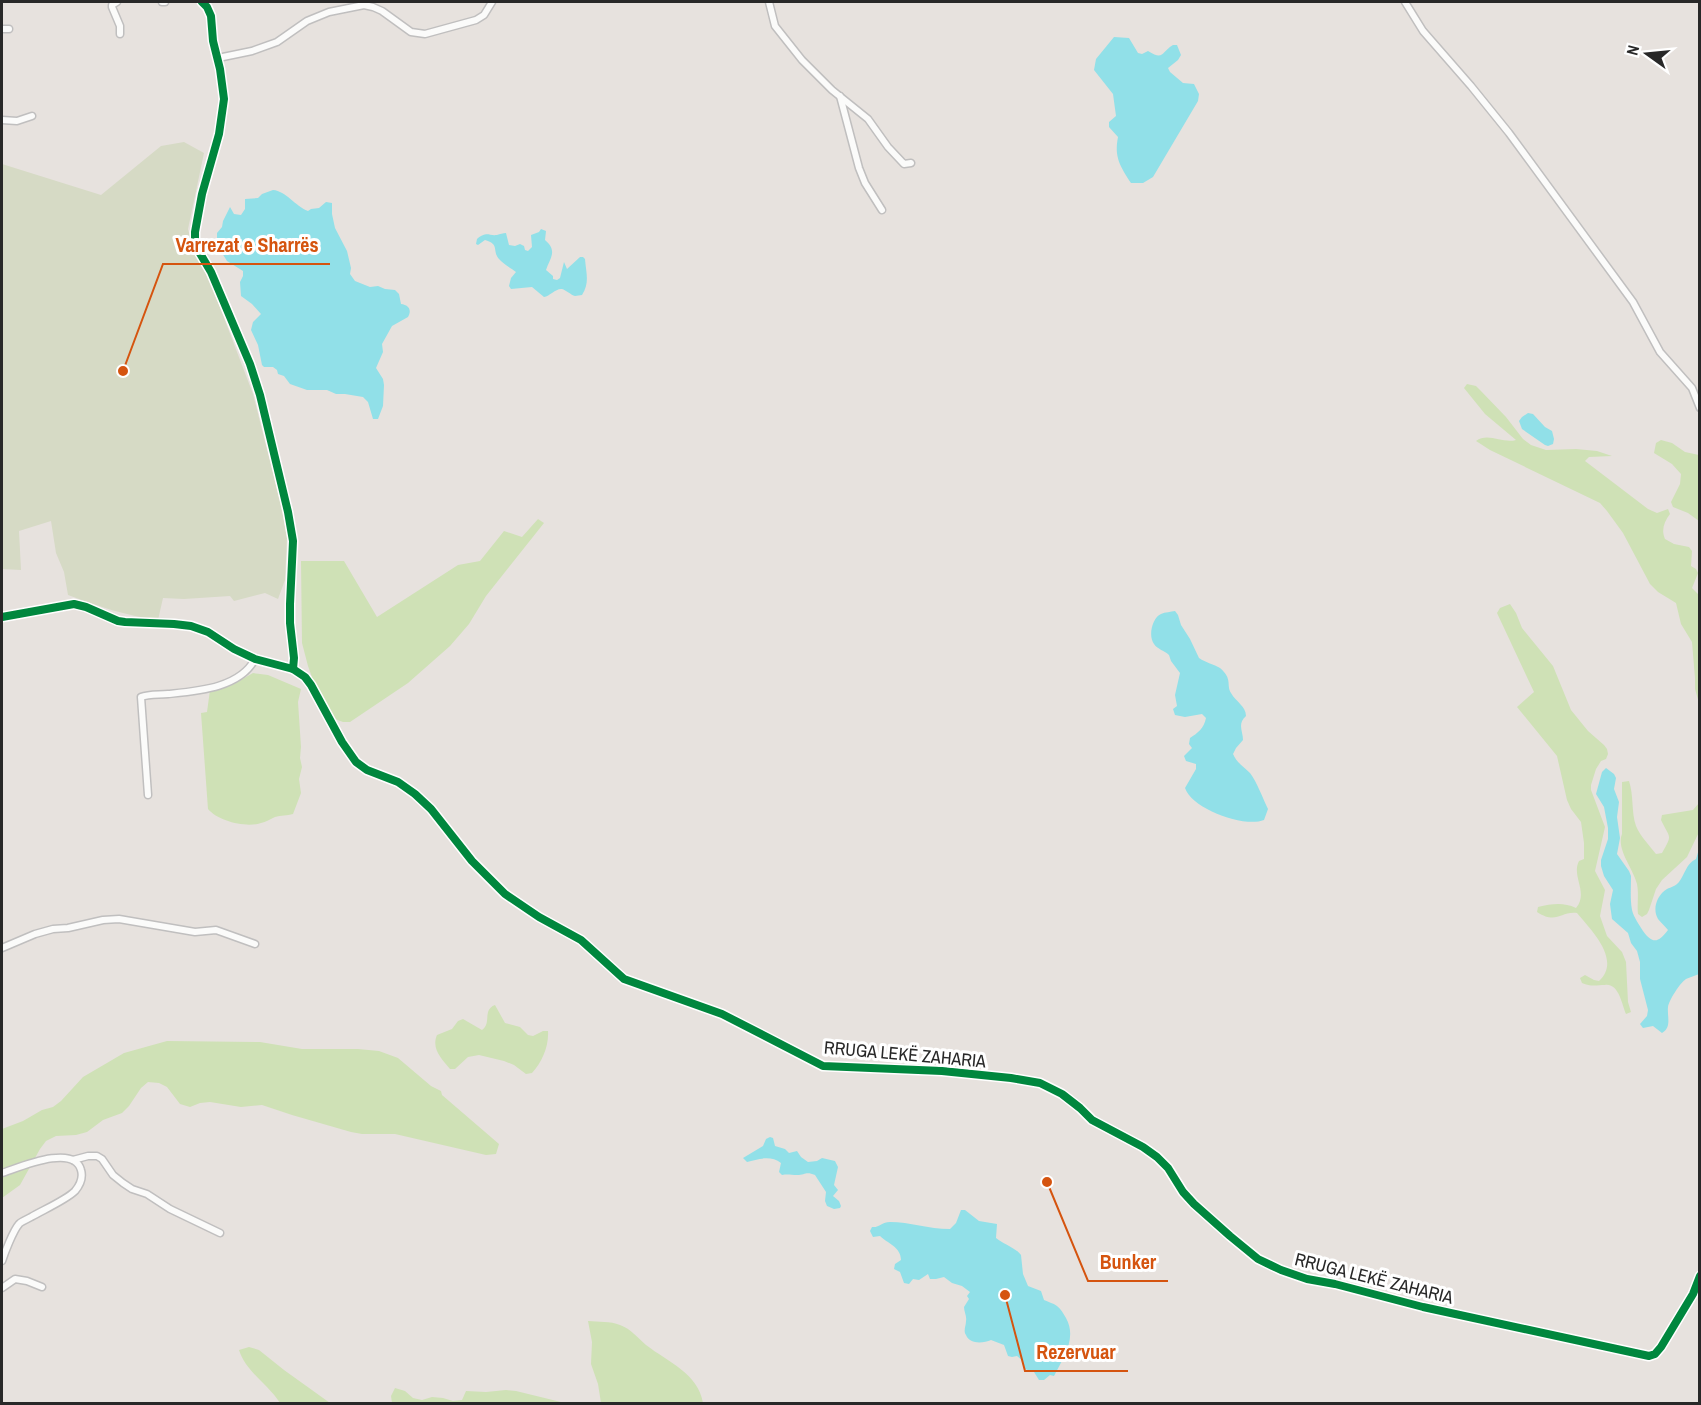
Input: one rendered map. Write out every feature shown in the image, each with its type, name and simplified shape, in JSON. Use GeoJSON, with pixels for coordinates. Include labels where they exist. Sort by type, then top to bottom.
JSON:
{"type":"FeatureCollection","features":[{"type":"Feature","properties":{"kind":"street"},"geometry":{"type":"LineString","coordinates":[[117,2],[112,7],[120,26],[120,34]]}},
{"type":"Feature","properties":{"kind":"street"},"geometry":{"type":"LineString","coordinates":[[2,617],[70,604],[78,605],[118,621],[174,624],[198,628],[255,659],[293,669],[290,604],[293,541],[288,512],[260,395],[250,364],[211,272],[195,241],[202,194],[224,107],[224,94],[213,41],[210,11],[202,2]]}},
{"type":"Feature","properties":{"kind":"street"},"geometry":{"type":"LineString","coordinates":[[218,58],[252,51],[277,42],[307,21],[329,12],[364,5],[373,7],[411,32],[425,34],[476,20],[484,15],[492,2]]}},
{"type":"Feature","properties":{"kind":"street"},"geometry":{"type":"LineString","coordinates":[[769,2],[776,26],[813,72],[867,119],[904,164],[912,163]]}},
{"type":"Feature","properties":{"kind":"street"},"geometry":{"type":"LineString","coordinates":[[1406,2],[1423,31],[1471,86],[1634,302],[1660,351],[1692,388],[1700,408]]}},
{"type":"Feature","properties":{"kind":"street"},"geometry":{"type":"LineString","coordinates":[[2,29],[9,29]]}},
{"type":"Feature","properties":{"kind":"street"},"geometry":{"type":"LineString","coordinates":[[840,95],[859,168],[865,183],[882,210]]}},
{"type":"Feature","properties":{"kind":"street"},"geometry":{"type":"LineString","coordinates":[[2,120],[17,121],[32,116]]}},
{"type":"Feature","properties":{"kind":"street"},"geometry":{"type":"LineString","coordinates":[[148,795],[141,697],[192,692],[226,684],[246,673],[255,659]]}},
{"type":"Feature","properties":{"kind":"street","name":"RRUGA LEKË ZAHARIA"},"geometry":{"type":"LineString","coordinates":[[293,669],[305,677],[311,685],[342,742],[356,762],[368,770],[398,782],[415,794],[431,809],[472,861],[505,894],[581,940],[624,979],[722,1014],[823,1066],[942,1071],[1040,1083],[1062,1094],[1092,1120],[1157,1157],[1168,1168],[1183,1192],[1194,1204],[1258,1259],[1281,1270],[1307,1279],[1649,1356],[1655,1354],[1661,1347],[1693,1294],[1700,1276]]}},
{"type":"Feature","properties":{"kind":"street"},"geometry":{"type":"LineString","coordinates":[[2,948],[53,929],[119,919],[195,932],[216,930],[255,944]]}},
{"type":"Feature","properties":{"kind":"street"},"geometry":{"type":"LineString","coordinates":[[73,1160],[97,1156],[102,1159],[113,1176],[123,1184],[147,1194],[170,1209],[219,1233]]}},
{"type":"Feature","properties":{"kind":"street"},"geometry":{"type":"LineString","coordinates":[[2,1173],[49,1158],[60,1157],[73,1160],[82,1172],[81,1181],[74,1191],[20,1223],[6,1248],[2,1261]]}},
{"type":"Feature","properties":{"kind":"street"},"geometry":{"type":"LineString","coordinates":[[2,1288],[15,1279],[42,1287]]}},
{"type":"Feature","properties":{"kind":"green space"},"geometry":{"type":"Polygon","coordinates":[[[184,142],[204,153],[188,229],[194,252],[210,281],[253,394],[287,537],[285,580],[278,599],[265,593],[234,601],[230,596],[163,598],[158,620],[112,610],[68,595],[64,572],[56,553],[51,521],[19,531],[21,570],[2,569],[2,164],[101,195],[161,146],[184,142]]]}},
{"type":"Feature","properties":{"kind":"green space"},"geometry":{"type":"Polygon","coordinates":[[[1467,384],[1476,386],[1531,445],[1546,450],[1597,451],[1612,456],[1589,457],[1585,461],[1648,509],[1657,513],[1668,509],[1670,514],[1663,529],[1665,539],[1674,544],[1689,547],[1692,551],[1691,566],[1698,573],[1692,588],[1699,595],[1699,703],[1695,689],[1692,642],[1681,624],[1676,603],[1650,584],[1623,533],[1600,503],[1476,441],[1485,438],[1516,440],[1485,414],[1464,388],[1467,384]]]}},
{"type":"Feature","properties":{"kind":"green space"},"geometry":{"type":"Polygon","coordinates":[[[1661,440],[1672,443],[1685,452],[1699,455],[1699,521],[1688,513],[1673,507],[1671,502],[1680,484],[1681,474],[1672,464],[1654,453],[1656,443],[1661,440]]]}},
{"type":"Feature","properties":{"kind":"green space"},"geometry":{"type":"Polygon","coordinates":[[[538,519],[544,523],[450,646],[408,683],[350,722],[335,719],[314,683],[302,643],[301,561],[344,561],[377,617],[458,565],[480,561],[504,531],[522,537],[538,519]]]}},
{"type":"Feature","properties":{"kind":"green space"},"geometry":{"type":"Polygon","coordinates":[[[1510,604],[1522,628],[1553,666],[1571,710],[1607,749],[1606,759],[1601,761],[1596,769],[1591,785],[1605,827],[1595,871],[1605,890],[1600,916],[1607,936],[1622,952],[1626,962],[1628,1002],[1631,1012],[1626,1014],[1614,987],[1582,983],[1580,978],[1585,975],[1599,981],[1605,973],[1607,964],[1602,946],[1577,913],[1554,918],[1537,912],[1538,907],[1553,904],[1576,908],[1581,896],[1577,867],[1579,861],[1584,859],[1584,843],[1581,822],[1567,800],[1557,756],[1517,707],[1534,692],[1497,613],[1500,608],[1510,604]]]}},
{"type":"Feature","properties":{"kind":"green space"},"geometry":{"type":"Polygon","coordinates":[[[253,673],[268,675],[301,689],[298,702],[302,767],[299,779],[301,793],[293,814],[248,825],[225,820],[208,809],[201,713],[207,712],[210,690],[232,685],[253,673]]]}},
{"type":"Feature","properties":{"kind":"green space"},"geometry":{"type":"Polygon","coordinates":[[[1629,781],[1636,826],[1656,854],[1662,853],[1669,839],[1661,820],[1662,815],[1693,810],[1699,803],[1699,832],[1687,857],[1662,880],[1656,889],[1647,914],[1642,917],[1638,914],[1637,884],[1621,846],[1622,782],[1629,781]]]}},
{"type":"Feature","properties":{"kind":"green space"},"geometry":{"type":"Polygon","coordinates":[[[495,1005],[505,1023],[520,1027],[528,1035],[533,1036],[548,1031],[546,1048],[536,1069],[526,1074],[514,1065],[479,1055],[468,1057],[455,1069],[450,1069],[436,1049],[437,1035],[452,1029],[458,1021],[463,1019],[482,1030],[485,1027],[489,1010],[495,1005]]]}},
{"type":"Feature","properties":{"kind":"green space"},"geometry":{"type":"Polygon","coordinates":[[[167,1041],[260,1042],[302,1049],[379,1051],[398,1058],[431,1086],[441,1091],[442,1095],[499,1144],[496,1154],[486,1155],[395,1134],[351,1132],[262,1105],[241,1107],[210,1102],[190,1107],[180,1104],[167,1087],[159,1083],[148,1082],[122,1113],[103,1120],[87,1132],[56,1136],[46,1141],[20,1185],[2,1198],[2,1129],[53,1107],[83,1077],[124,1053],[167,1041]]]}},
{"type":"Feature","properties":{"kind":"green space"},"geometry":{"type":"Polygon","coordinates":[[[588,1321],[612,1323],[628,1329],[689,1376],[700,1393],[703,1403],[601,1403],[598,1384],[591,1364],[592,1342],[588,1321]]]}},
{"type":"Feature","properties":{"kind":"green space"},"geometry":{"type":"Polygon","coordinates":[[[249,1347],[259,1350],[330,1403],[280,1403],[242,1358],[239,1350],[249,1347]]]}},
{"type":"Feature","properties":{"kind":"green space"},"geometry":{"type":"Polygon","coordinates":[[[395,1388],[405,1391],[413,1398],[422,1400],[432,1397],[453,1401],[462,1400],[466,1391],[506,1390],[565,1403],[392,1403],[391,1396],[395,1388]]]}},
{"type":"Feature","properties":{"kind":"water"},"geometry":{"type":"Polygon","coordinates":[[[1114,37],[1129,38],[1138,53],[1142,54],[1148,51],[1160,55],[1173,45],[1177,45],[1181,55],[1168,68],[1183,83],[1194,84],[1199,94],[1198,101],[1153,177],[1143,183],[1131,183],[1121,166],[1117,156],[1118,137],[1109,127],[1109,122],[1116,116],[1113,94],[1094,70],[1096,59],[1114,37]]]}},
{"type":"Feature","properties":{"kind":"water"},"geometry":{"type":"Polygon","coordinates":[[[273,190],[282,193],[308,211],[319,208],[326,202],[332,203],[335,228],[347,251],[350,274],[355,281],[370,287],[378,286],[395,290],[399,294],[401,304],[409,308],[408,317],[392,326],[382,344],[383,352],[376,368],[384,385],[383,406],[378,419],[373,419],[368,402],[363,397],[336,394],[327,390],[307,390],[290,384],[273,367],[262,365],[258,345],[251,330],[253,322],[261,314],[241,296],[240,282],[243,271],[227,261],[217,245],[217,233],[230,207],[234,214],[241,215],[245,209],[245,199],[258,198],[273,190]]]}},
{"type":"Feature","properties":{"kind":"water"},"geometry":{"type":"Polygon","coordinates":[[[541,229],[546,231],[545,240],[552,251],[546,270],[553,276],[553,279],[560,278],[564,262],[567,269],[580,257],[585,259],[587,282],[582,295],[575,296],[560,289],[544,297],[532,287],[511,289],[509,286],[511,278],[516,272],[499,259],[493,244],[485,240],[476,244],[477,239],[483,235],[506,233],[509,245],[520,244],[528,251],[532,247],[531,235],[541,229]]]}},
{"type":"Feature","properties":{"kind":"water"},"geometry":{"type":"Polygon","coordinates":[[[1528,413],[1533,414],[1552,431],[1553,444],[1545,445],[1522,429],[1519,421],[1528,413]]]}},
{"type":"Feature","properties":{"kind":"water"},"geometry":{"type":"Polygon","coordinates":[[[1175,611],[1199,658],[1224,672],[1231,693],[1244,709],[1246,716],[1241,725],[1243,740],[1233,754],[1250,773],[1268,809],[1264,820],[1244,821],[1220,815],[1197,803],[1185,788],[1196,769],[1196,764],[1186,761],[1184,756],[1192,748],[1189,744],[1190,738],[1204,725],[1206,718],[1202,714],[1185,717],[1175,715],[1173,709],[1177,706],[1175,695],[1180,673],[1169,655],[1155,646],[1151,636],[1155,619],[1163,613],[1175,611]]]}},
{"type":"Feature","properties":{"kind":"water"},"geometry":{"type":"Polygon","coordinates":[[[1606,768],[1616,778],[1614,789],[1619,802],[1617,817],[1620,838],[1617,854],[1631,876],[1633,913],[1643,931],[1653,940],[1662,937],[1668,930],[1656,915],[1658,898],[1679,882],[1688,866],[1696,859],[1699,849],[1699,974],[1686,979],[1675,992],[1668,1007],[1668,1025],[1662,1033],[1653,1026],[1643,1028],[1640,1024],[1647,1016],[1648,1010],[1640,979],[1640,962],[1628,933],[1612,919],[1610,904],[1613,890],[1601,866],[1608,839],[1608,828],[1604,807],[1596,794],[1602,772],[1606,768]]]}},
{"type":"Feature","properties":{"kind":"water"},"geometry":{"type":"Polygon","coordinates":[[[773,1138],[775,1146],[789,1153],[797,1151],[808,1162],[822,1158],[835,1161],[838,1167],[834,1185],[838,1190],[833,1196],[839,1201],[840,1208],[834,1209],[827,1206],[826,1192],[815,1175],[807,1173],[782,1175],[779,1172],[781,1163],[773,1159],[764,1158],[747,1162],[743,1158],[763,1146],[766,1139],[773,1138]]]}},
{"type":"Feature","properties":{"kind":"water"},"geometry":{"type":"Polygon","coordinates":[[[961,1210],[965,1210],[979,1221],[997,1224],[996,1238],[1021,1255],[1023,1274],[1028,1286],[1041,1291],[1044,1300],[1057,1306],[1066,1318],[1070,1340],[1054,1376],[1050,1375],[1044,1380],[1039,1380],[1034,1372],[1025,1369],[1023,1361],[1017,1356],[1008,1356],[1004,1345],[991,1340],[974,1342],[968,1338],[965,1332],[964,1307],[970,1292],[944,1277],[930,1279],[928,1274],[919,1280],[913,1279],[909,1284],[904,1283],[900,1272],[894,1269],[895,1264],[901,1260],[899,1252],[880,1236],[873,1237],[870,1231],[872,1227],[890,1222],[950,1229],[956,1223],[961,1210]]]}},
{"type":"Feature","properties":{"kind":"cycle path"},"geometry":{"type":"LineString","coordinates":[[202,2],[211,16],[213,41],[224,99],[219,134],[202,194],[195,241],[211,272],[250,364],[260,395],[288,512],[293,541],[290,604],[293,669]]}},
{"type":"Feature","properties":{"kind":"cycle path"},"geometry":{"type":"LineString","coordinates":[[2,617],[74,604],[118,621],[191,626],[208,632],[255,659],[293,669],[305,677],[311,685],[342,742],[356,762],[367,770],[398,782],[415,794],[431,809],[472,861],[505,894],[539,917],[581,940],[624,979],[722,1014],[823,1066],[942,1071],[1040,1083],[1062,1094],[1092,1120],[1157,1157],[1168,1168],[1183,1192],[1194,1204],[1258,1259],[1281,1270],[1307,1279],[1423,1307],[1649,1356],[1655,1354],[1661,1347],[1693,1294],[1700,1276]]}},
{"type":"Feature","properties":{"kind":"place","name":"Varrezat e Sharrës"},"geometry":{"type":"Point","coordinates":[123,371]}},
{"type":"Feature","properties":{"kind":"place","name":"Bunker"},"geometry":{"type":"Point","coordinates":[1047,1182]}},
{"type":"Feature","properties":{"kind":"place","name":"Rezervuar"},"geometry":{"type":"Point","coordinates":[1005,1295]}}]}
